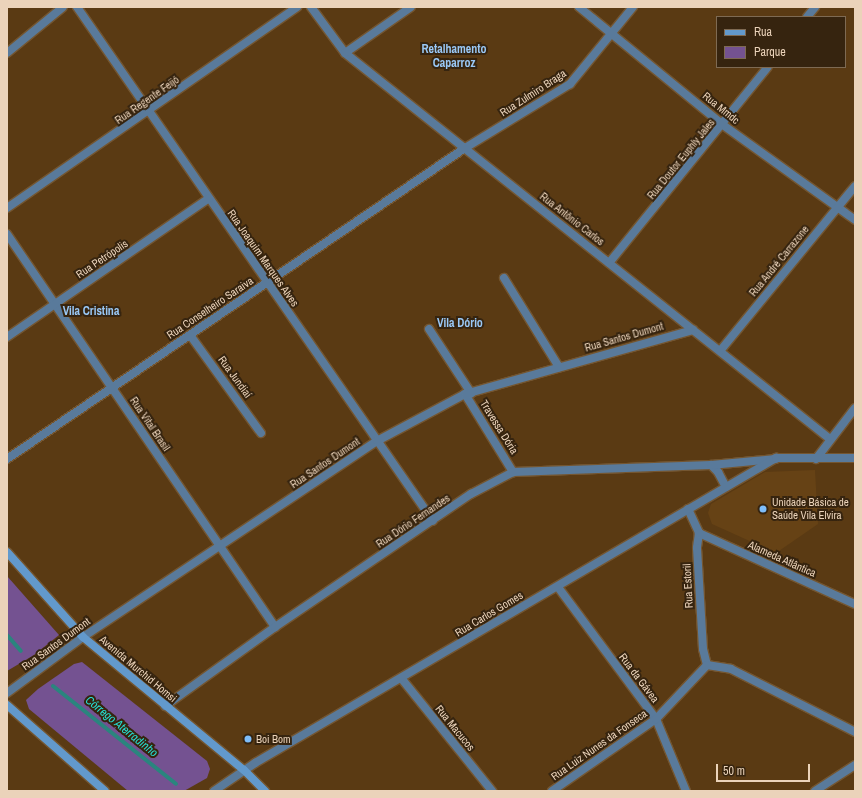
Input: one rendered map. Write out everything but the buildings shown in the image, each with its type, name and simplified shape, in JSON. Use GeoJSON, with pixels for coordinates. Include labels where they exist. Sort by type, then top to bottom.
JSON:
{"type":"FeatureCollection","features":[{"type":"Feature","properties":{"kind":"main road","name":"Avenida Murchid Homsi"},"geometry":{"type":"LineString","coordinates":[[7,552],[83,637],[244,770],[265,791]]}},
{"type":"Feature","properties":{"kind":"main road"},"geometry":{"type":"LineString","coordinates":[[7,705],[105,791]]}},
{"type":"Feature","properties":{"kind":"street"},"geometry":{"type":"LineString","coordinates":[[7,53],[63,7]]}},
{"type":"Feature","properties":{"kind":"street","name":"Rua Joaquim Marques Alves"},"geometry":{"type":"LineString","coordinates":[[77,7],[433,521]]}},
{"type":"Feature","properties":{"kind":"street","name":"Rua Regente Feijó"},"geometry":{"type":"LineString","coordinates":[[7,208],[149,112],[297,7]]}},
{"type":"Feature","properties":{"kind":"street","name":"Rua Antônio Carlos"},"geometry":{"type":"LineString","coordinates":[[311,7],[345,53],[830,438]]}},
{"type":"Feature","properties":{"kind":"street"},"geometry":{"type":"LineString","coordinates":[[345,53],[410,7]]}},
{"type":"Feature","properties":{"kind":"street","name":"Rua Mmdc"},"geometry":{"type":"LineString","coordinates":[[579,7],[612,32],[723,125],[838,206],[855,220]]}},
{"type":"Feature","properties":{"kind":"street","name":"Rua Zulmiro Braga"},"geometry":{"type":"LineString","coordinates":[[465,148],[570,84],[632,7]]}},
{"type":"Feature","properties":{"kind":"street"},"geometry":{"type":"LineString","coordinates":[[808,16],[815,7]]}},
{"type":"Feature","properties":{"kind":"street","name":"Rua Doutor Euphly Jales"},"geometry":{"type":"LineString","coordinates":[[609,263],[723,125],[767,68]]}},
{"type":"Feature","properties":{"kind":"street","name":"Rua Conselheiro Saraiva"},"geometry":{"type":"LineString","coordinates":[[7,459],[465,148]]}},
{"type":"Feature","properties":{"kind":"street","name":"Rua André Carrazone"},"geometry":{"type":"LineString","coordinates":[[720,351],[855,186]]}},
{"type":"Feature","properties":{"kind":"street","name":"Rua Petrópolis"},"geometry":{"type":"LineString","coordinates":[[7,337],[209,198]]}},
{"type":"Feature","properties":{"kind":"street","name":"Rua Vital Brasil"},"geometry":{"type":"LineString","coordinates":[[7,234],[275,627]]}},
{"type":"Feature","properties":{"kind":"street"},"geometry":{"type":"LineString","coordinates":[[504,278],[558,367]]}},
{"type":"Feature","properties":{"kind":"street","name":"Travessa Dória"},"geometry":{"type":"LineString","coordinates":[[429,329],[514,472]]}},
{"type":"Feature","properties":{"kind":"street","name":"Rua Santos Dumont"},"geometry":{"type":"LineString","coordinates":[[7,693],[83,637],[377,441],[468,393],[693,330]]}},
{"type":"Feature","properties":{"kind":"street","name":"Rua Jundiaí"},"geometry":{"type":"LineString","coordinates":[[190,334],[261,433]]}},
{"type":"Feature","properties":{"kind":"street"},"geometry":{"type":"LineString","coordinates":[[816,458],[830,438],[855,408]]}},
{"type":"Feature","properties":{"kind":"street","name":"Rua Dório Fernandes"},"geometry":{"type":"LineString","coordinates":[[165,706],[275,627],[433,521],[493,481],[514,472],[711,465],[776,458],[855,458]]}},
{"type":"Feature","properties":{"kind":"street","name":"Rua Carlos Gomes"},"geometry":{"type":"LineString","coordinates":[[214,791],[244,770],[402,679],[776,458]]}},
{"type":"Feature","properties":{"kind":"street"},"geometry":{"type":"LineString","coordinates":[[711,465],[718,472],[726,487]]}},
{"type":"Feature","properties":{"kind":"street"},"geometry":{"type":"LineString","coordinates":[[688,509],[700,533]]}},
{"type":"Feature","properties":{"kind":"street","name":"Alameda Atlântica"},"geometry":{"type":"LineString","coordinates":[[700,533],[854,602]]}},
{"type":"Feature","properties":{"kind":"street","name":"Rua Estoril"},"geometry":{"type":"LineString","coordinates":[[700,533],[697,548],[703,649],[707,665]]}},
{"type":"Feature","properties":{"kind":"street","name":"Rua da Gávea"},"geometry":{"type":"LineString","coordinates":[[558,587],[656,719],[686,791]]}},
{"type":"Feature","properties":{"kind":"street"},"geometry":{"type":"LineString","coordinates":[[707,665],[731,669],[855,732]]}},
{"type":"Feature","properties":{"kind":"street","name":"Rua Luiz Nunes da Fonseca"},"geometry":{"type":"LineString","coordinates":[[552,791],[656,719],[707,665]]}},
{"type":"Feature","properties":{"kind":"street","name":"Rua Macucos"},"geometry":{"type":"LineString","coordinates":[[402,679],[492,791]]}},
{"type":"Feature","properties":{"kind":"street"},"geometry":{"type":"LineString","coordinates":[[815,791],[855,765]]}},
{"type":"Feature","properties":{"kind":"shaded area","name":"Unidade Básica de Saúde Vila Elvira"},"geometry":{"type":"Polygon","coordinates":[[[815,470],[818,524],[776,553],[712,524],[708,513],[711,504],[765,472],[815,470]]]}},
{"type":"Feature","properties":{"kind":"green space"},"geometry":{"type":"Polygon","coordinates":[[[7,576],[59,635],[34,655],[7,671],[7,576]]]}},
{"type":"Feature","properties":{"kind":"green space"},"geometry":{"type":"Polygon","coordinates":[[[82,662],[207,761],[210,769],[207,778],[184,791],[128,791],[29,709],[26,700],[38,689],[74,664],[82,662]]]}},
{"type":"Feature","properties":{"kind":"waterway","name":"Córrego Aterradinho"},"geometry":{"type":"LineString","coordinates":[[7,635],[21,651]]}},
{"type":"Feature","properties":{"kind":"waterway","name":"Córrego Aterradinho"},"geometry":{"type":"LineString","coordinates":[[53,686],[176,784]]}},
{"type":"Feature","properties":{"kind":"place","name":"Unidade Básica de Saúde Vila Elvira"},"geometry":{"type":"Point","coordinates":[763,509]}},
{"type":"Feature","properties":{"kind":"place","name":"Boi Bom"},"geometry":{"type":"Point","coordinates":[248,739]}},
{"type":"Feature","properties":{"kind":"district","name":"Retalhamento Caparroz"},"geometry":{"type":"Point","coordinates":[454,57]}},
{"type":"Feature","properties":{"kind":"district","name":"Vila Cristina"},"geometry":{"type":"Point","coordinates":[91,312]}},
{"type":"Feature","properties":{"kind":"district","name":"Vila Dório"},"geometry":{"type":"Point","coordinates":[460,324]}}]}
